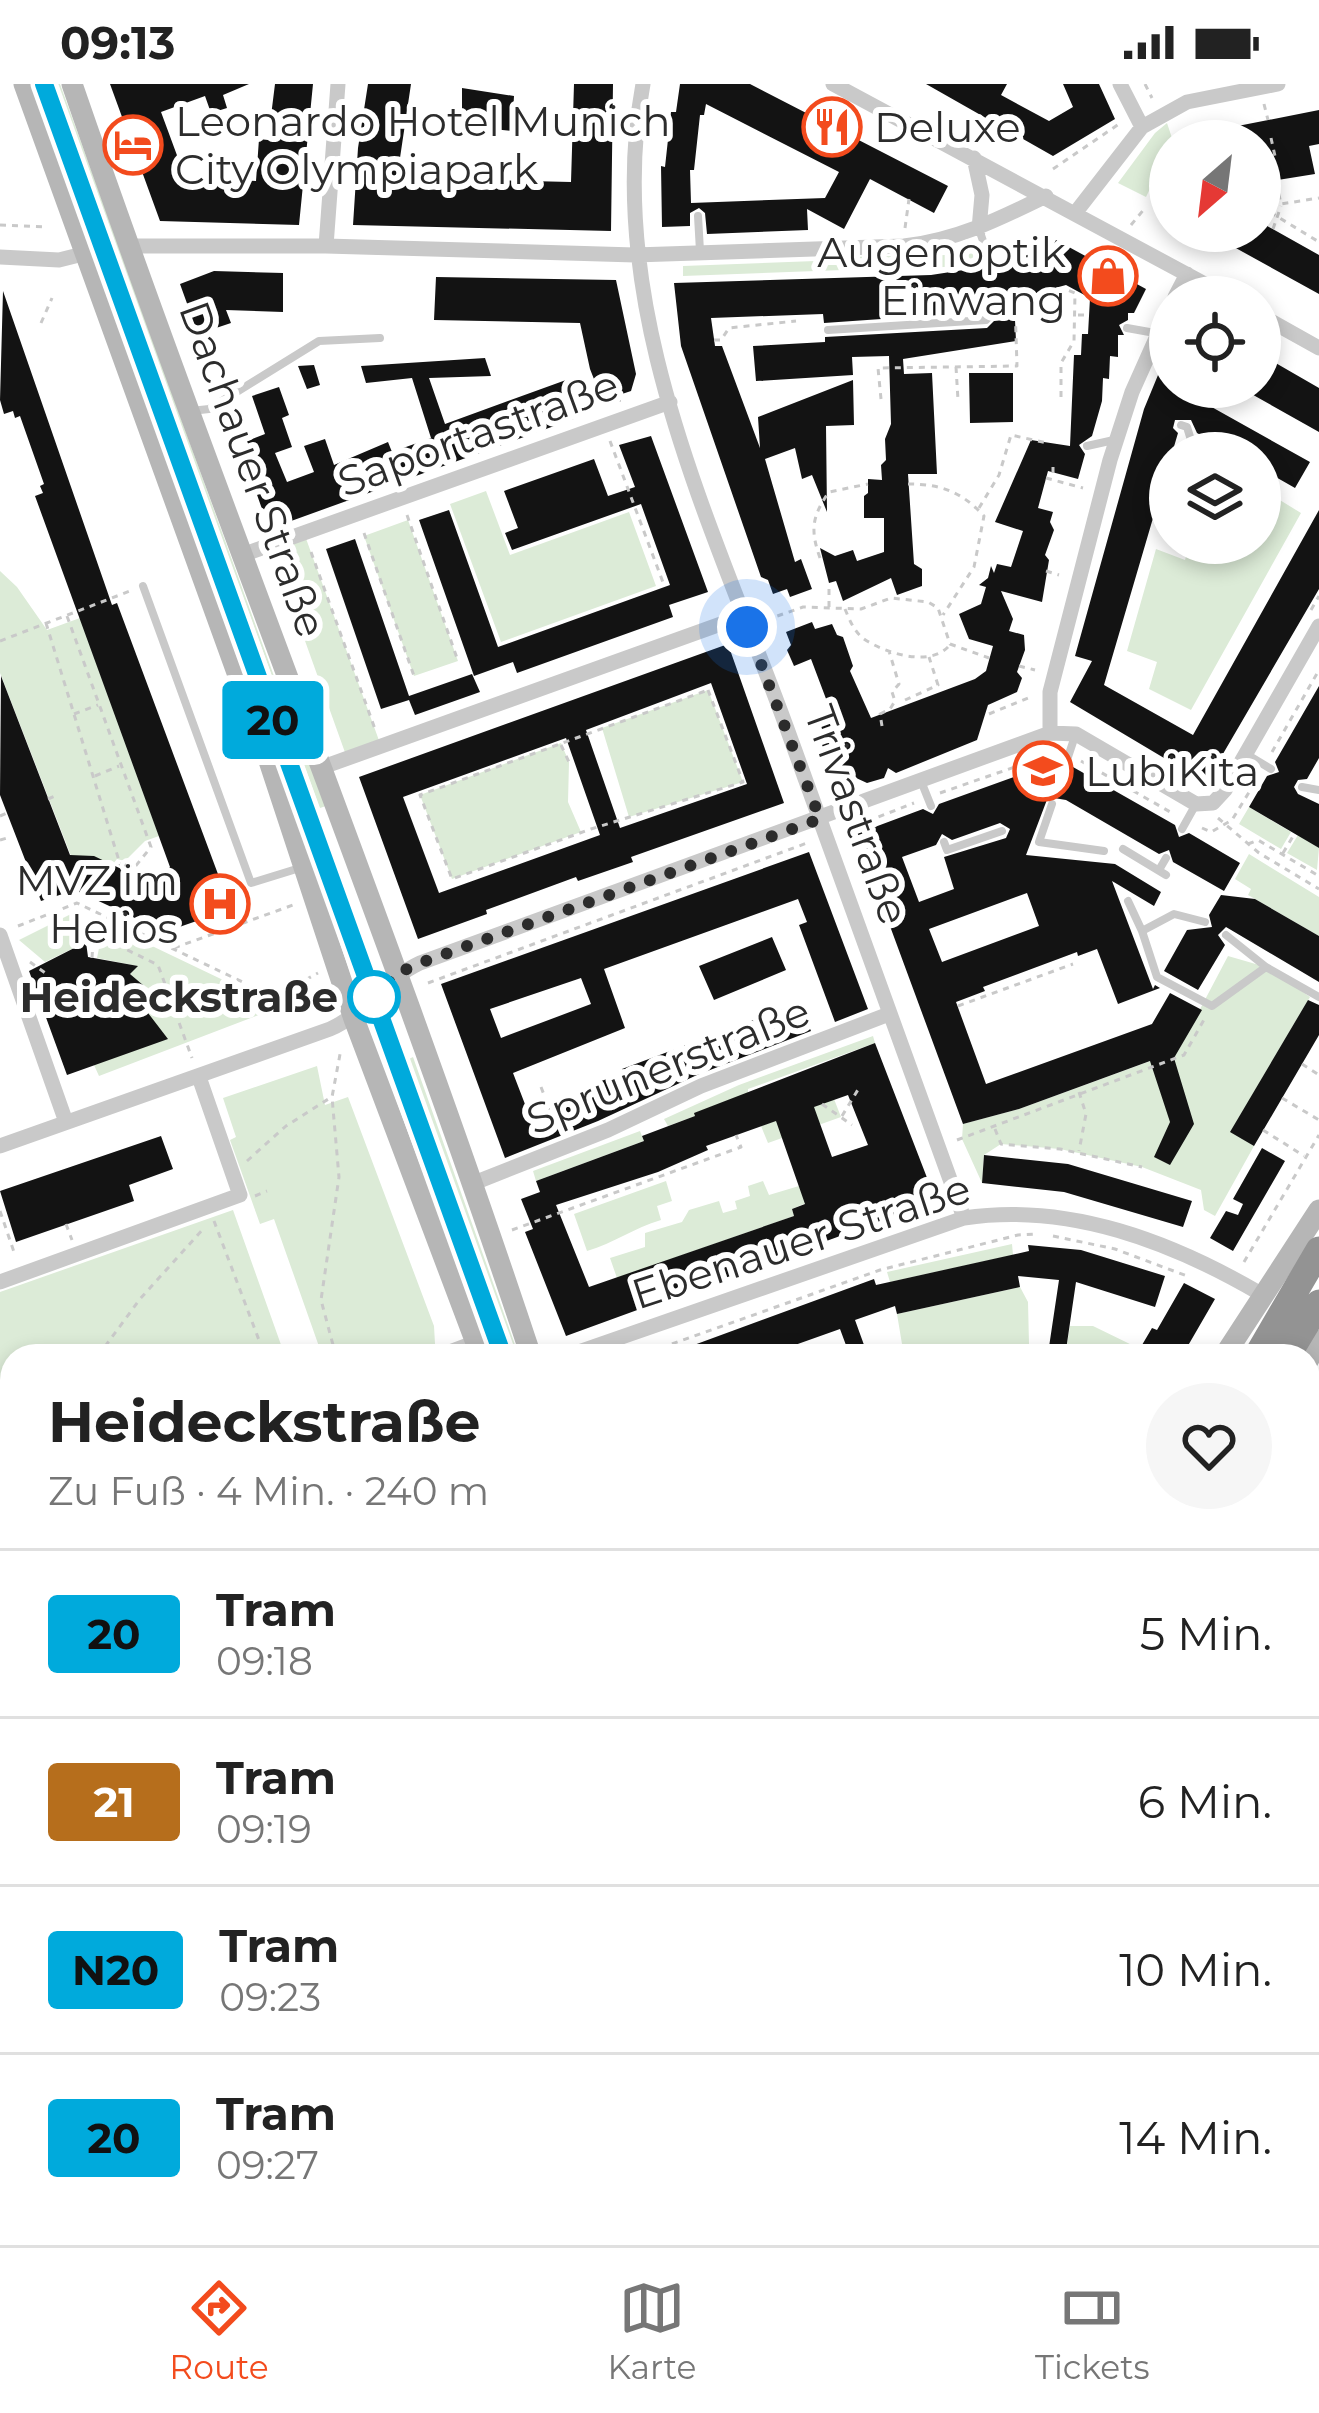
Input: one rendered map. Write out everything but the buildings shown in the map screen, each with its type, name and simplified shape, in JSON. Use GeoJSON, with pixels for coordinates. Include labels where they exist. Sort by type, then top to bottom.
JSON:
{"type":"FeatureCollection","features":[{"type":"Feature","properties":{"kind":"highway"},"geometry":{"type":"LineString","coordinates":[[1264,1344],[1319,1250]]}},
{"type":"Feature","properties":{"kind":"highway"},"geometry":{"type":"LineString","coordinates":[[1294,1344],[1319,1303]]}},
{"type":"Feature","properties":{"kind":"main road","name":"Dachauer Straße"},"geometry":{"type":"LineString","coordinates":[[24,84],[199,564],[354,1019],[476,1344]]}},
{"type":"Feature","properties":{"kind":"main road","name":"Dachauer Straße"},"geometry":{"type":"LineString","coordinates":[[72,84],[474,1183],[527,1344]]}},
{"type":"Feature","properties":{"kind":"main road"},"geometry":{"type":"LineString","coordinates":[[1231,1344],[1319,1210]]}},
{"type":"Feature","properties":{"kind":"street"},"geometry":{"type":"LineString","coordinates":[[326,245],[338,84]]}},
{"type":"Feature","properties":{"kind":"street","name":"Trivastraße"},"geometry":{"type":"LineString","coordinates":[[643,84],[633,167],[635,255],[670,402],[745,621],[964,1218]]}},
{"type":"Feature","properties":{"kind":"street"},"geometry":{"type":"LineString","coordinates":[[833,84],[1191,276]]}},
{"type":"Feature","properties":{"kind":"street"},"geometry":{"type":"LineString","coordinates":[[1120,84],[1142,127]]}},
{"type":"Feature","properties":{"kind":"street"},"geometry":{"type":"LineString","coordinates":[[1076,212],[1142,127],[1187,102],[1278,84]]}},
{"type":"Feature","properties":{"kind":"street"},"geometry":{"type":"LineString","coordinates":[[974,158],[982,195],[979,229]]}},
{"type":"Feature","properties":{"kind":"street"},"geometry":{"type":"LineString","coordinates":[[128,246],[326,245],[635,255],[904,246],[941,242],[979,229],[1046,196]]}},
{"type":"Feature","properties":{"kind":"street"},"geometry":{"type":"LineString","coordinates":[[0,257],[59,260],[83,254]]}},
{"type":"Feature","properties":{"kind":"street"},"geometry":{"type":"LineString","coordinates":[[1281,327],[1319,348]]}},
{"type":"Feature","properties":{"kind":"street"},"geometry":{"type":"LineString","coordinates":[[1050,733],[1051,689],[1117,439],[1149,361]]}},
{"type":"Feature","properties":{"kind":"street","name":"Saportastraße"},"geometry":{"type":"LineString","coordinates":[[242,555],[670,402]]}},
{"type":"Feature","properties":{"kind":"street"},"geometry":{"type":"LineString","coordinates":[[323,767],[745,621]]}},
{"type":"Feature","properties":{"kind":"street"},"geometry":{"type":"LineString","coordinates":[[0,1146],[354,1019],[398,973],[1050,733],[1076,734],[1204,804],[1246,754],[1319,626]]}},
{"type":"Feature","properties":{"kind":"street"},"geometry":{"type":"LineString","coordinates":[[4,933],[66,1122]]}},
{"type":"Feature","properties":{"kind":"street","name":"Sprunerstraße"},"geometry":{"type":"LineString","coordinates":[[474,1183],[608,1130],[701,1086],[889,1015]]}},
{"type":"Feature","properties":{"kind":"street"},"geometry":{"type":"LineString","coordinates":[[0,1282],[240,1195],[200,1077]]}},
{"type":"Feature","properties":{"kind":"street","name":"Ebenauer Straße"},"geometry":{"type":"LineString","coordinates":[[602,1344],[964,1218],[1025,1214],[1083,1221],[1186,1254],[1261,1294]]}},
{"type":"Feature","properties":{"kind":"lane"},"geometry":{"type":"LineString","coordinates":[[698,217],[700,254]]}},
{"type":"Feature","properties":{"kind":"lane"},"geometry":{"type":"LineString","coordinates":[[979,229],[992,265]]}},
{"type":"Feature","properties":{"kind":"lane"},"geometry":{"type":"LineString","coordinates":[[829,329],[986,320],[1001,303]]}},
{"type":"Feature","properties":{"kind":"lane"},"geometry":{"type":"LineString","coordinates":[[1127,328],[1149,332]]}},
{"type":"Feature","properties":{"kind":"lane"},"geometry":{"type":"LineString","coordinates":[[190,412],[209,409],[319,341],[380,338]]}},
{"type":"Feature","properties":{"kind":"lane"},"geometry":{"type":"LineString","coordinates":[[1181,424],[1189,432]]}},
{"type":"Feature","properties":{"kind":"lane"},"geometry":{"type":"LineString","coordinates":[[1087,446],[1117,439]]}},
{"type":"Feature","properties":{"kind":"lane"},"geometry":{"type":"LineString","coordinates":[[143,586],[251,883],[304,866]]}},
{"type":"Feature","properties":{"kind":"lane"},"geometry":{"type":"LineString","coordinates":[[1066,763],[1076,734]]}},
{"type":"Feature","properties":{"kind":"lane"},"geometry":{"type":"LineString","coordinates":[[1246,754],[1271,769]]}},
{"type":"Feature","properties":{"kind":"lane"},"geometry":{"type":"LineString","coordinates":[[921,781],[931,806]]}},
{"type":"Feature","properties":{"kind":"lane"},"geometry":{"type":"LineString","coordinates":[[1302,788],[1319,790]]}},
{"type":"Feature","properties":{"kind":"lane"},"geometry":{"type":"LineString","coordinates":[[1052,804],[1039,842],[1104,851]]}},
{"type":"Feature","properties":{"kind":"lane"},"geometry":{"type":"LineString","coordinates":[[1182,829],[1204,804]]}},
{"type":"Feature","properties":{"kind":"lane"},"geometry":{"type":"LineString","coordinates":[[944,842],[946,850],[1002,831]]}},
{"type":"Feature","properties":{"kind":"lane"},"geometry":{"type":"LineString","coordinates":[[1123,849],[1162,873],[1166,858]]}},
{"type":"Feature","properties":{"kind":"lane"},"geometry":{"type":"LineString","coordinates":[[1128,901],[1157,977],[1212,1006],[1266,967]]}},
{"type":"Feature","properties":{"kind":"lane"},"geometry":{"type":"LineString","coordinates":[[1142,931],[1174,914],[1205,922]]}},
{"type":"Feature","properties":{"kind":"lane"},"geometry":{"type":"LineString","coordinates":[[1226,935],[1266,967],[1319,997]]}},
{"type":"Feature","properties":{"kind":"path"},"geometry":{"type":"LineString","coordinates":[[1145,84],[1153,100]]}},
{"type":"Feature","properties":{"kind":"path"},"geometry":{"type":"LineString","coordinates":[[1053,169],[1121,122]]}},
{"type":"Feature","properties":{"kind":"path"},"geometry":{"type":"LineString","coordinates":[[1281,204],[1319,198]]}},
{"type":"Feature","properties":{"kind":"path"},"geometry":{"type":"LineString","coordinates":[[904,230],[909,200]]}},
{"type":"Feature","properties":{"kind":"path"},"geometry":{"type":"LineString","coordinates":[[1281,220],[1319,242]]}},
{"type":"Feature","properties":{"kind":"path"},"geometry":{"type":"LineString","coordinates":[[0,225],[46,227]]}},
{"type":"Feature","properties":{"kind":"path"},"geometry":{"type":"LineString","coordinates":[[1060,397],[1061,363],[1074,341],[1076,314],[1075,293],[1065,289]]}},
{"type":"Feature","properties":{"kind":"path"},"geometry":{"type":"LineString","coordinates":[[41,323],[52,298]]}},
{"type":"Feature","properties":{"kind":"path"},"geometry":{"type":"LineString","coordinates":[[881,399],[878,368],[1017,366],[1014,299]]}},
{"type":"Feature","properties":{"kind":"path"},"geometry":{"type":"LineString","coordinates":[[1076,314],[1090,315]]}},
{"type":"Feature","properties":{"kind":"path"},"geometry":{"type":"LineString","coordinates":[[714,340],[722,340],[729,328],[796,321]]}},
{"type":"Feature","properties":{"kind":"path"},"geometry":{"type":"LineString","coordinates":[[1075,327],[1089,327]]}},
{"type":"Feature","properties":{"kind":"path"},"geometry":{"type":"LineString","coordinates":[[956,367],[958,400]]}},
{"type":"Feature","properties":{"kind":"path"},"geometry":{"type":"LineString","coordinates":[[978,509],[999,475],[1011,435],[1047,443]]}},
{"type":"Feature","properties":{"kind":"path"},"geometry":{"type":"LineString","coordinates":[[610,439],[664,585]]}},
{"type":"Feature","properties":{"kind":"path"},"geometry":{"type":"LineString","coordinates":[[998,443],[1007,444]]}},
{"type":"Feature","properties":{"kind":"path"},"geometry":{"type":"LineString","coordinates":[[1053,467],[1053,480]]}},
{"type":"Feature","properties":{"kind":"path"},"geometry":{"type":"LineString","coordinates":[[1046,478],[1090,489]]}},
{"type":"Feature","properties":{"kind":"path"},"geometry":{"type":"LineString","coordinates":[[820,558],[812,535],[816,511],[830,492],[868,484]]}},
{"type":"Feature","properties":{"kind":"path"},"geometry":{"type":"LineString","coordinates":[[908,484],[938,484],[970,500],[984,516],[974,567],[941,618]]}},
{"type":"Feature","properties":{"kind":"path"},"geometry":{"type":"LineString","coordinates":[[400,499],[458,661]]}},
{"type":"Feature","properties":{"kind":"path"},"geometry":{"type":"LineString","coordinates":[[356,515],[414,676]]}},
{"type":"Feature","properties":{"kind":"path"},"geometry":{"type":"LineString","coordinates":[[304,533],[381,746]]}},
{"type":"Feature","properties":{"kind":"path"},"geometry":{"type":"LineString","coordinates":[[1046,571],[1064,576]]}},
{"type":"Feature","properties":{"kind":"path"},"geometry":{"type":"LineString","coordinates":[[829,584],[829,608]]}},
{"type":"Feature","properties":{"kind":"path"},"geometry":{"type":"LineString","coordinates":[[0,641],[143,586]]}},
{"type":"Feature","properties":{"kind":"path"},"geometry":{"type":"LineString","coordinates":[[745,621],[803,607],[861,609],[891,598],[928,602],[938,608],[950,644]]}},
{"type":"Feature","properties":{"kind":"path"},"geometry":{"type":"LineString","coordinates":[[845,609],[853,628],[866,641],[919,658],[942,653],[950,644]]}},
{"type":"Feature","properties":{"kind":"path"},"geometry":{"type":"LineString","coordinates":[[68,616],[151,847],[130,873]]}},
{"type":"Feature","properties":{"kind":"path"},"geometry":{"type":"LineString","coordinates":[[46,623],[120,863],[134,867]]}},
{"type":"Feature","properties":{"kind":"path"},"geometry":{"type":"LineString","coordinates":[[950,644],[989,658]]}},
{"type":"Feature","properties":{"kind":"path"},"geometry":{"type":"LineString","coordinates":[[882,726],[880,714],[890,710],[895,701],[892,692],[899,685],[888,648]]}},
{"type":"Feature","properties":{"kind":"path"},"geometry":{"type":"LineString","coordinates":[[905,700],[938,685],[928,656]]}},
{"type":"Feature","properties":{"kind":"path"},"geometry":{"type":"LineString","coordinates":[[988,713],[1051,689]]}},
{"type":"Feature","properties":{"kind":"path"},"geometry":{"type":"LineString","coordinates":[[708,690],[743,782],[581,832],[452,879],[421,795],[561,743],[708,690]]}},
{"type":"Feature","properties":{"kind":"path"},"geometry":{"type":"LineString","coordinates":[[74,714],[100,705]]}},
{"type":"Feature","properties":{"kind":"path"},"geometry":{"type":"LineString","coordinates":[[561,743],[568,762]]}},
{"type":"Feature","properties":{"kind":"path"},"geometry":{"type":"LineString","coordinates":[[93,777],[121,765]]}},
{"type":"Feature","properties":{"kind":"path"},"geometry":{"type":"LineString","coordinates":[[1204,804],[1259,854],[1319,889]]}},
{"type":"Feature","properties":{"kind":"path"},"geometry":{"type":"LineString","coordinates":[[0,816],[7,813]]}},
{"type":"Feature","properties":{"kind":"path"},"geometry":{"type":"LineString","coordinates":[[1282,854],[1294,833]]}},
{"type":"Feature","properties":{"kind":"path"},"geometry":{"type":"LineString","coordinates":[[428,983],[826,836]]}},
{"type":"Feature","properties":{"kind":"path"},"geometry":{"type":"LineString","coordinates":[[0,840],[7,838]]}},
{"type":"Feature","properties":{"kind":"path"},"geometry":{"type":"LineString","coordinates":[[1248,844],[1258,840],[1319,875]]}},
{"type":"Feature","properties":{"kind":"path"},"geometry":{"type":"LineString","coordinates":[[4,933],[76,903],[274,997],[291,1010]]}},
{"type":"Feature","properties":{"kind":"path"},"geometry":{"type":"LineString","coordinates":[[172,948],[293,904]]}},
{"type":"Feature","properties":{"kind":"path"},"geometry":{"type":"LineString","coordinates":[[109,918],[113,908]]}},
{"type":"Feature","properties":{"kind":"path"},"geometry":{"type":"LineString","coordinates":[[92,958],[95,911]]}},
{"type":"Feature","properties":{"kind":"path"},"geometry":{"type":"LineString","coordinates":[[95,934],[158,965],[200,1077]]}},
{"type":"Feature","properties":{"kind":"path"},"geometry":{"type":"LineString","coordinates":[[34,964],[48,975]]}},
{"type":"Feature","properties":{"kind":"path"},"geometry":{"type":"LineString","coordinates":[[958,1006],[1073,964]]}},
{"type":"Feature","properties":{"kind":"path"},"geometry":{"type":"LineString","coordinates":[[274,997],[337,966]]}},
{"type":"Feature","properties":{"kind":"path"},"geometry":{"type":"LineString","coordinates":[[939,1147],[1184,1055],[1212,1006]]}},
{"type":"Feature","properties":{"kind":"path"},"geometry":{"type":"LineString","coordinates":[[333,1344],[321,1300],[339,1177],[332,1097],[341,1048]]}},
{"type":"Feature","properties":{"kind":"path"},"geometry":{"type":"LineString","coordinates":[[1302,1064],[1319,1075]]}},
{"type":"Feature","properties":{"kind":"path"},"geometry":{"type":"LineString","coordinates":[[541,1087],[548,1105]]}},
{"type":"Feature","properties":{"kind":"path"},"geometry":{"type":"LineString","coordinates":[[841,1117],[859,1088]]}},
{"type":"Feature","properties":{"kind":"path"},"geometry":{"type":"LineString","coordinates":[[1078,1153],[1086,1114],[1079,1093]]}},
{"type":"Feature","properties":{"kind":"path"},"geometry":{"type":"LineString","coordinates":[[232,1171],[286,1126],[332,1097]]}},
{"type":"Feature","properties":{"kind":"path"},"geometry":{"type":"LineString","coordinates":[[1282,1097],[1319,1120]]}},
{"type":"Feature","properties":{"kind":"path"},"geometry":{"type":"LineString","coordinates":[[822,1104],[852,1125]]}},
{"type":"Feature","properties":{"kind":"path"},"geometry":{"type":"LineString","coordinates":[[994,1126],[1001,1144],[1142,1167]]}},
{"type":"Feature","properties":{"kind":"path"},"geometry":{"type":"LineString","coordinates":[[1264,1130],[1306,1157]]}},
{"type":"Feature","properties":{"kind":"path"},"geometry":{"type":"LineString","coordinates":[[511,1231],[740,1147],[736,1135]]}},
{"type":"Feature","properties":{"kind":"path"},"geometry":{"type":"LineString","coordinates":[[1239,1281],[1242,1264],[1319,1135]]}},
{"type":"Feature","properties":{"kind":"path"},"geometry":{"type":"LineString","coordinates":[[675,1162],[678,1170]]}},
{"type":"Feature","properties":{"kind":"path"},"geometry":{"type":"LineString","coordinates":[[0,1211],[18,1262]]}},
{"type":"Feature","properties":{"kind":"path"},"geometry":{"type":"LineString","coordinates":[[107,1344],[140,1299],[214,1219],[261,1344]]}},
{"type":"Feature","properties":{"kind":"path"},"geometry":{"type":"LineString","coordinates":[[66,1224],[73,1243]]}},
{"type":"Feature","properties":{"kind":"path"},"geometry":{"type":"LineString","coordinates":[[672,1344],[880,1270],[1018,1235],[1042,1234],[1115,1249],[1199,1281]]}},
{"type":"Feature","properties":{"kind":"green space"},"geometry":{"type":"Polygon","coordinates":[[[36,84],[40,84],[351,944],[346,946],[36,84]]]}},
{"type":"Feature","properties":{"kind":"green space"},"geometry":{"type":"Polygon","coordinates":[[[56,84],[60,84],[287,712],[329,805],[320,808],[56,84]]]}},
{"type":"Feature","properties":{"kind":"green space"},"geometry":{"type":"Polygon","coordinates":[[[1149,141],[1146,197],[1118,183],[1149,141]]]}},
{"type":"Feature","properties":{"kind":"green space"},"geometry":{"type":"Polygon","coordinates":[[[976,249],[979,259],[945,267],[848,269],[847,257],[947,255],[976,249]]]}},
{"type":"Feature","properties":{"kind":"green space"},"geometry":{"type":"Polygon","coordinates":[[[842,260],[843,270],[683,276],[683,266],[842,260]]]}},
{"type":"Feature","properties":{"kind":"green space"},"geometry":{"type":"Polygon","coordinates":[[[486,491],[510,555],[629,512],[656,586],[501,642],[450,504],[486,491]]]}},
{"type":"Feature","properties":{"kind":"green space"},"geometry":{"type":"Polygon","coordinates":[[[1281,501],[1301,513],[1281,549],[1281,501]]]}},
{"type":"Feature","properties":{"kind":"green space"},"geometry":{"type":"Polygon","coordinates":[[[408,520],[458,661],[414,676],[364,536],[408,520]]]}},
{"type":"Feature","properties":{"kind":"green space"},"geometry":{"type":"Polygon","coordinates":[[[304,533],[381,746],[347,758],[271,546],[304,533]]]}},
{"type":"Feature","properties":{"kind":"green space"},"geometry":{"type":"Polygon","coordinates":[[[1152,564],[1273,564],[1191,710],[1149,689],[1157,662],[1127,651],[1152,564]]]}},
{"type":"Feature","properties":{"kind":"green space"},"geometry":{"type":"Polygon","coordinates":[[[0,571],[47,630],[80,618],[159,836],[145,841],[125,861],[117,859],[112,865],[73,861],[0,673],[0,571]]]}},
{"type":"Feature","properties":{"kind":"green space"},"geometry":{"type":"Polygon","coordinates":[[[708,690],[743,782],[629,817],[602,728],[708,690]]]}},
{"type":"Feature","properties":{"kind":"green space"},"geometry":{"type":"Polygon","coordinates":[[[561,743],[569,762],[568,802],[581,832],[452,879],[420,795],[561,743]]]}},
{"type":"Feature","properties":{"kind":"green space"},"geometry":{"type":"Polygon","coordinates":[[[1249,807],[1291,832],[1281,849],[1239,824],[1249,807]]]}},
{"type":"Feature","properties":{"kind":"green space"},"geometry":{"type":"Polygon","coordinates":[[[1298,835],[1319,848],[1317,870],[1287,853],[1298,835]]]}},
{"type":"Feature","properties":{"kind":"green space"},"geometry":{"type":"Polygon","coordinates":[[[1249,854],[1319,897],[1319,936],[1248,895],[1251,889],[1235,879],[1249,854]]]}},
{"type":"Feature","properties":{"kind":"green space"},"geometry":{"type":"Polygon","coordinates":[[[79,910],[86,942],[45,962],[19,940],[79,910]]]}},
{"type":"Feature","properties":{"kind":"green space"},"geometry":{"type":"Polygon","coordinates":[[[104,923],[263,999],[272,1010],[99,1076],[94,1065],[145,1009],[160,1007],[130,974],[137,966],[97,958],[104,923]]]}},
{"type":"Feature","properties":{"kind":"green space"},"geometry":{"type":"Polygon","coordinates":[[[1228,956],[1266,967],[1310,997],[1231,1131],[1254,1146],[1215,1216],[1204,1210],[1201,1190],[1142,1167],[1060,1149],[1001,1144],[984,1155],[982,1183],[962,1139],[963,1124],[1019,1109],[1178,1051],[1228,956]]]}},
{"type":"Feature","properties":{"kind":"green space"},"geometry":{"type":"Polygon","coordinates":[[[873,1036],[875,1043],[748,1089],[695,1116],[668,1126],[664,1119],[739,1085],[873,1036]]]}},
{"type":"Feature","properties":{"kind":"green space"},"geometry":{"type":"Polygon","coordinates":[[[413,1057],[515,1344],[510,1344],[409,1059],[413,1057]]]}},
{"type":"Feature","properties":{"kind":"green space"},"geometry":{"type":"Polygon","coordinates":[[[317,1066],[325,1105],[348,1097],[434,1326],[435,1344],[318,1344],[274,1219],[260,1224],[230,1140],[236,1137],[223,1098],[317,1066]]]}},
{"type":"Feature","properties":{"kind":"green space"},"geometry":{"type":"Polygon","coordinates":[[[834,1099],[841,1117],[768,1143],[761,1126],[834,1099]]]}},
{"type":"Feature","properties":{"kind":"green space"},"geometry":{"type":"Polygon","coordinates":[[[640,1131],[644,1141],[536,1181],[533,1171],[640,1131]]]}},
{"type":"Feature","properties":{"kind":"green space"},"geometry":{"type":"Polygon","coordinates":[[[666,1181],[672,1201],[657,1206],[661,1220],[587,1251],[574,1214],[666,1181]]]}},
{"type":"Feature","properties":{"kind":"green space"},"geometry":{"type":"Polygon","coordinates":[[[763,1181],[769,1195],[799,1186],[806,1203],[792,1209],[794,1216],[617,1278],[610,1258],[645,1247],[645,1233],[682,1222],[689,1210],[719,1201],[723,1213],[737,1209],[735,1201],[750,1196],[748,1186],[763,1181]]]}},
{"type":"Feature","properties":{"kind":"green space"},"geometry":{"type":"Polygon","coordinates":[[[443,1195],[496,1344],[490,1344],[433,1199],[443,1195]]]}},
{"type":"Feature","properties":{"kind":"green space"},"geometry":{"type":"Polygon","coordinates":[[[233,1210],[281,1344],[0,1344],[0,1292],[233,1210]]]}},
{"type":"Feature","properties":{"kind":"green space"},"geometry":{"type":"Polygon","coordinates":[[[1012,1244],[1013,1255],[890,1282],[887,1272],[1012,1244]]]}},
{"type":"Feature","properties":{"kind":"green space"},"geometry":{"type":"Polygon","coordinates":[[[1020,1287],[1028,1302],[1029,1344],[902,1344],[897,1314],[1020,1287]]]}},
{"type":"Feature","properties":{"kind":"green space"},"geometry":{"type":"Polygon","coordinates":[[[1070,1326],[1093,1326],[1130,1344],[1067,1344],[1070,1326]]]}},
{"type":"Feature","properties":{"kind":"tram line"},"geometry":{"type":"LineString","coordinates":[[44,84],[499,1344]]}},
{"type":"Feature","properties":{"kind":"tram line","name":"20"},"geometry":{"type":"LineString","coordinates":[[44,84],[499,1344]]}},
{"type":"Feature","properties":{"kind":"place","name":"Deluxe"},"geometry":{"type":"Point","coordinates":[832,127]}},
{"type":"Feature","properties":{"kind":"place","name":"Leonardo Hotel Munich City Olympiapark"},"geometry":{"type":"Point","coordinates":[133,145]}},
{"type":"Feature","properties":{"kind":"place","name":"Augenoptik Einwang"},"geometry":{"type":"Point","coordinates":[1108,276]}},
{"type":"Feature","properties":{"kind":"place","name":"LubiKita"},"geometry":{"type":"Point","coordinates":[1043,771]}},
{"type":"Feature","properties":{"kind":"place","name":"MVZ im Helios"},"geometry":{"type":"Point","coordinates":[220,904]}},
{"type":"Feature","properties":{"kind":"place","name":"Heideckstraße"},"geometry":{"type":"Point","coordinates":[374,997]}},
{"type":"Feature","properties":{"kind":"route"},"geometry":{"type":"LineString","coordinates":[[374,997],[398,973],[420,963],[820,819],[747,627]]}}]}
